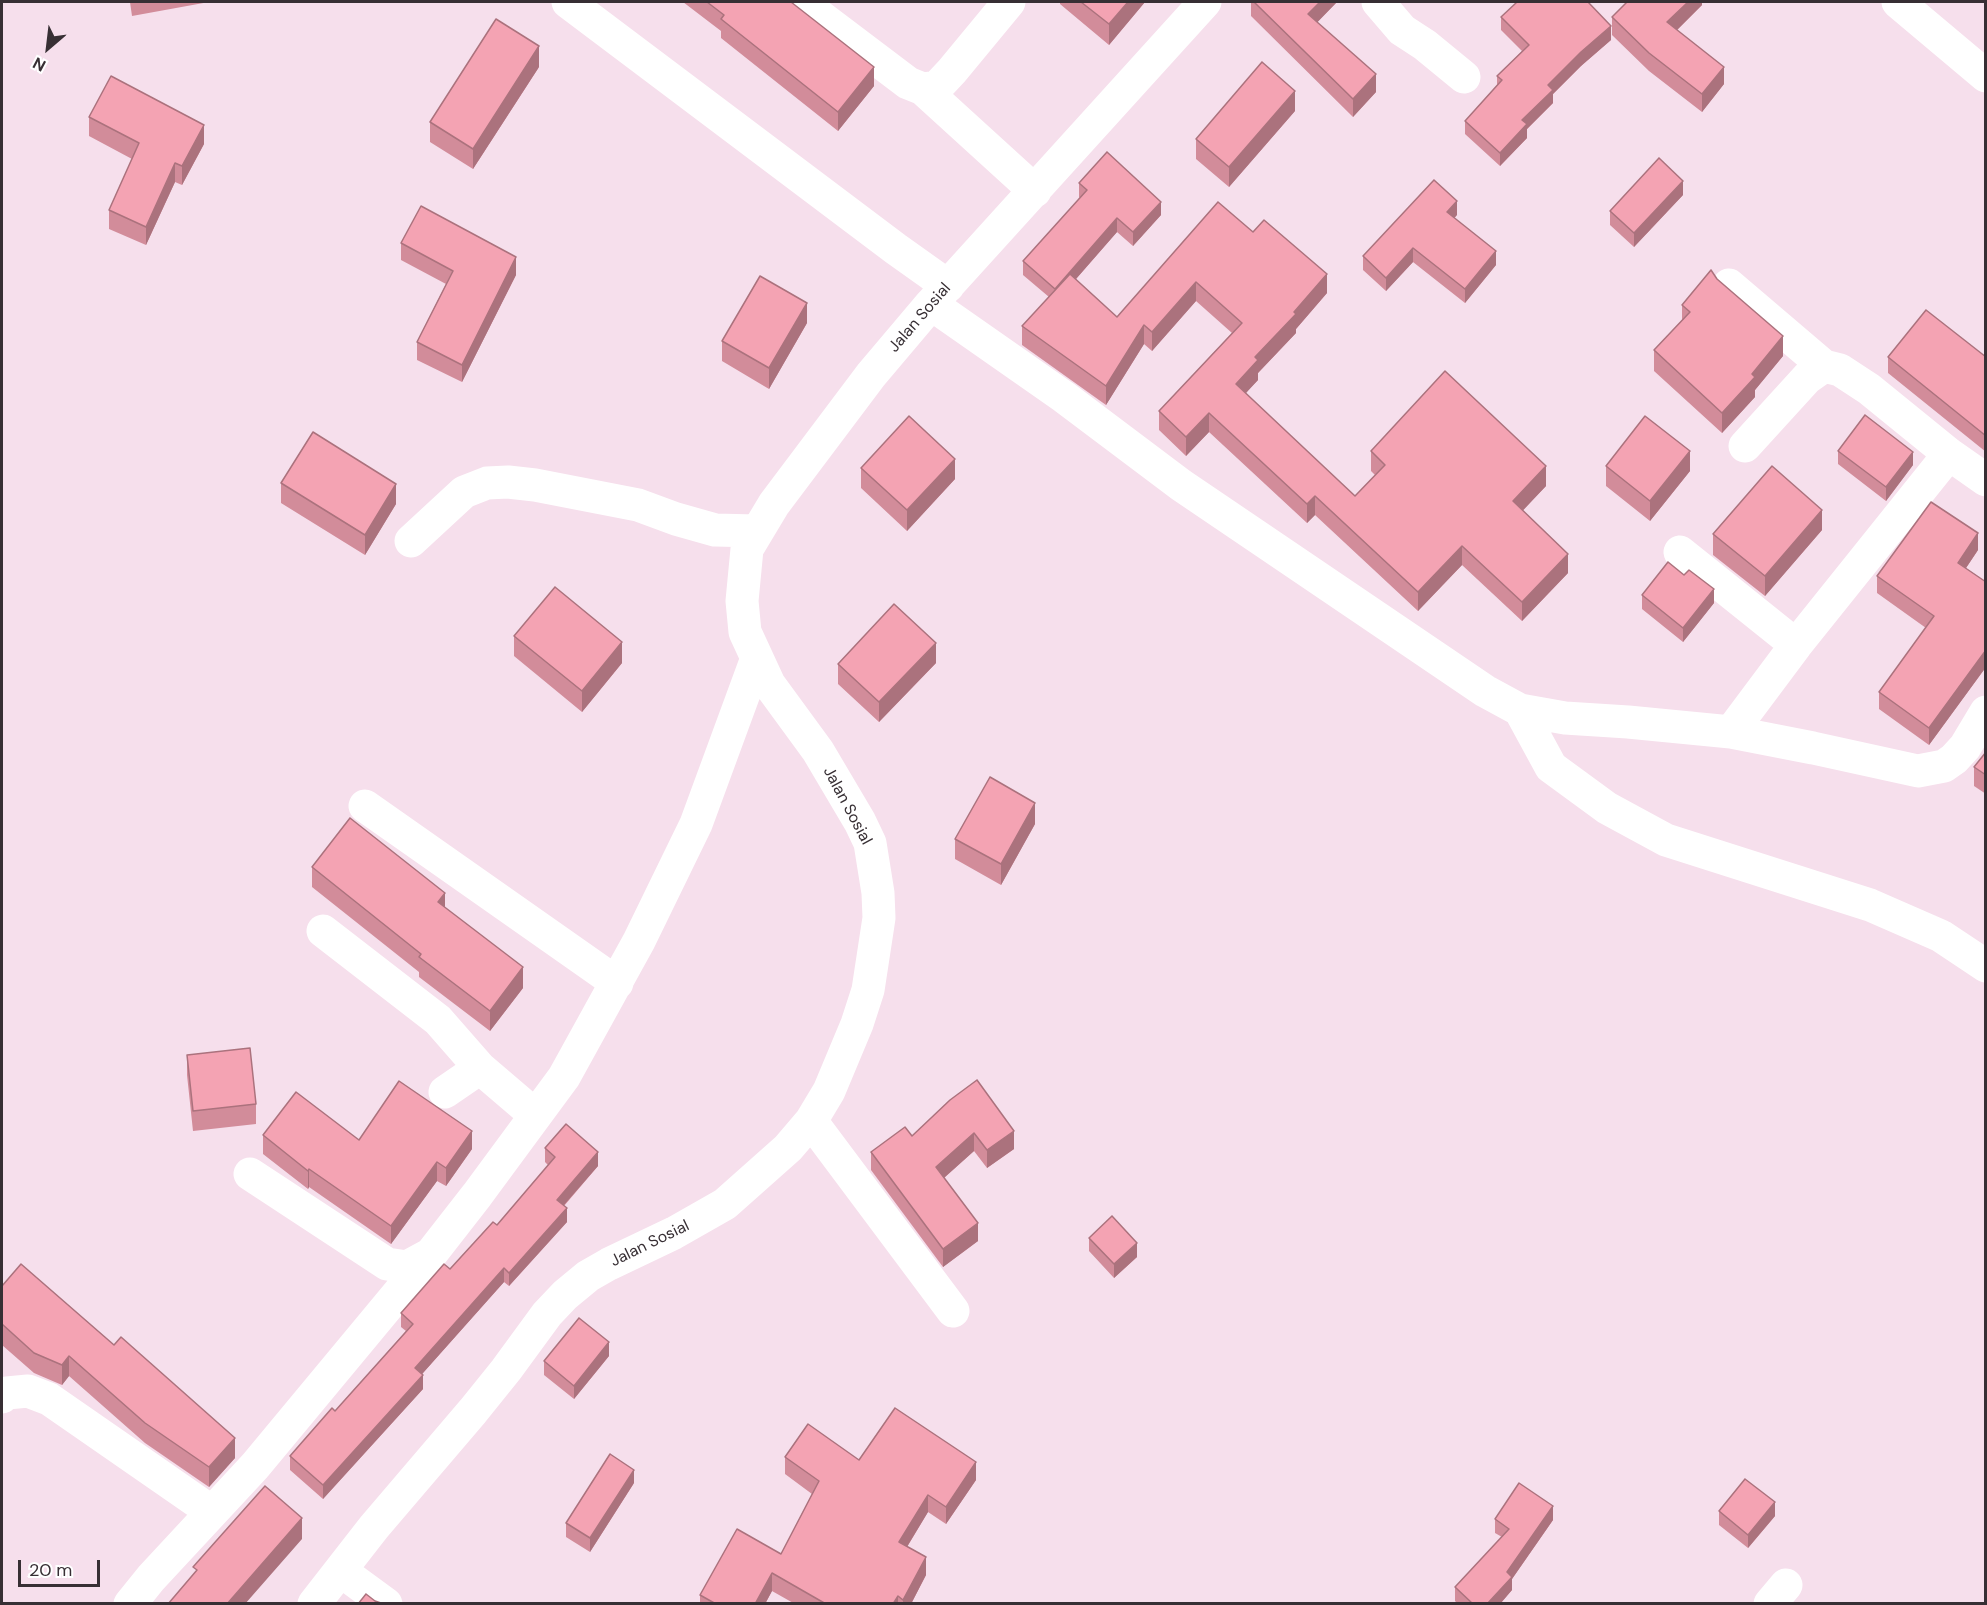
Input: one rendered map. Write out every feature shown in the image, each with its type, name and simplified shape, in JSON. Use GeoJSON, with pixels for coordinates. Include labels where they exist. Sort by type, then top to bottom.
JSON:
{"type":"FeatureCollection","features":[{"type":"Feature","properties":{"kind":"street"},"geometry":{"type":"LineString","coordinates":[[568,2],[896,249],[939,295],[1064,397],[1191,492],[1485,691],[1520,710],[1565,718],[1731,732],[1918,771],[1944,766],[1954,759],[1965,747],[1986,712]]}},
{"type":"Feature","properties":{"kind":"street"},"geometry":{"type":"LineString","coordinates":[[801,2],[908,84],[923,89],[1035,191]]}},
{"type":"Feature","properties":{"kind":"street"},"geometry":{"type":"LineString","coordinates":[[923,89],[937,87],[1009,2]]}},
{"type":"Feature","properties":{"kind":"street","name":"Jalan Sosial"},"geometry":{"type":"LineString","coordinates":[[314,1604],[374,1527],[440,1452],[486,1395],[547,1314],[565,1295],[588,1276],[609,1264],[674,1233],[725,1204],[788,1148],[811,1121],[829,1091],[857,1024],[868,990],[879,918],[878,893],[870,843],[860,822],[818,751],[769,684],[745,632],[742,601],[747,549],[774,504],[871,375],[939,295],[1206,2]]}},
{"type":"Feature","properties":{"kind":"street"},"geometry":{"type":"LineString","coordinates":[[1378,2],[1414,38],[1464,76]]}},
{"type":"Feature","properties":{"kind":"street"},"geometry":{"type":"LineString","coordinates":[[1898,2],[1986,76]]}},
{"type":"Feature","properties":{"kind":"street"},"geometry":{"type":"LineString","coordinates":[[1729,285],[1824,366],[1840,370],[1869,389],[1949,454],[1986,480]]}},
{"type":"Feature","properties":{"kind":"street"},"geometry":{"type":"LineString","coordinates":[[1745,446],[1807,378],[1824,366]]}},
{"type":"Feature","properties":{"kind":"street"},"geometry":{"type":"LineString","coordinates":[[1731,732],[1796,645],[1949,454]]}},
{"type":"Feature","properties":{"kind":"street"},"geometry":{"type":"LineString","coordinates":[[411,541],[464,492],[487,483],[508,482],[638,505],[715,530],[756,531]]}},
{"type":"Feature","properties":{"kind":"street"},"geometry":{"type":"LineString","coordinates":[[1680,552],[1796,645]]}},
{"type":"Feature","properties":{"kind":"street"},"geometry":{"type":"LineString","coordinates":[[130,1604],[283,1434],[431,1254],[564,1077],[617,983],[696,825],[757,658]]}},
{"type":"Feature","properties":{"kind":"street"},"geometry":{"type":"LineString","coordinates":[[1520,710],[1551,767],[1607,808],[1656,835],[1719,858],[1870,905],[1941,936],[1986,966]]}},
{"type":"Feature","properties":{"kind":"street"},"geometry":{"type":"LineString","coordinates":[[365,806],[617,983]]}},
{"type":"Feature","properties":{"kind":"street"},"geometry":{"type":"LineString","coordinates":[[323,931],[438,1020],[480,1068],[535,1115]]}},
{"type":"Feature","properties":{"kind":"street"},"geometry":{"type":"LineString","coordinates":[[445,1092],[480,1068]]}},
{"type":"Feature","properties":{"kind":"street"},"geometry":{"type":"LineString","coordinates":[[811,1121],[953,1311]]}},
{"type":"Feature","properties":{"kind":"street"},"geometry":{"type":"LineString","coordinates":[[250,1174],[387,1264],[407,1267],[431,1254]]}},
{"type":"Feature","properties":{"kind":"street"},"geometry":{"type":"LineString","coordinates":[[2,1397],[7,1393],[28,1391],[49,1399],[212,1512]]}},
{"type":"Feature","properties":{"kind":"street"},"geometry":{"type":"LineString","coordinates":[[341,1570],[386,1604]]}},
{"type":"Feature","properties":{"kind":"building"},"geometry":{"type":"Polygon","coordinates":[[[707,2],[791,2],[874,67],[838,112],[721,19],[724,15],[707,2]]]}},
{"type":"Feature","properties":{"kind":"building"},"geometry":{"type":"Polygon","coordinates":[[[1081,2],[1128,2],[1109,24],[1081,2]]]}},
{"type":"Feature","properties":{"kind":"building"},"geometry":{"type":"Polygon","coordinates":[[[1254,2],[1320,2],[1308,14],[1376,74],[1353,99],[1254,2]]]}},
{"type":"Feature","properties":{"kind":"building"},"geometry":{"type":"Polygon","coordinates":[[[1517,2],[1588,2],[1611,26],[1548,85],[1553,90],[1522,120],[1527,124],[1500,153],[1465,121],[1502,80],[1497,76],[1529,45],[1501,17],[1517,2]]]}},
{"type":"Feature","properties":{"kind":"building"},"geometry":{"type":"Polygon","coordinates":[[[1627,2],[1688,2],[1667,22],[1724,67],[1702,94],[1649,53],[1612,17],[1627,2]]]}},
{"type":"Feature","properties":{"kind":"building"},"geometry":{"type":"Polygon","coordinates":[[[496,19],[539,46],[473,149],[430,122],[496,19]]]}},
{"type":"Feature","properties":{"kind":"building"},"geometry":{"type":"Polygon","coordinates":[[[1262,62],[1295,91],[1229,167],[1196,139],[1262,62]]]}},
{"type":"Feature","properties":{"kind":"building"},"geometry":{"type":"Polygon","coordinates":[[[111,76],[204,125],[182,166],[175,163],[146,227],[109,210],[139,143],[89,117],[111,76]]]}},
{"type":"Feature","properties":{"kind":"building"},"geometry":{"type":"Polygon","coordinates":[[[1107,152],[1161,202],[1133,232],[1117,218],[1055,289],[1023,261],[1087,190],[1079,183],[1107,152]]]}},
{"type":"Feature","properties":{"kind":"building"},"geometry":{"type":"Polygon","coordinates":[[[1659,158],[1683,181],[1634,233],[1610,211],[1659,158]]]}},
{"type":"Feature","properties":{"kind":"building"},"geometry":{"type":"Polygon","coordinates":[[[1434,180],[1457,201],[1447,212],[1496,251],[1465,289],[1413,248],[1386,278],[1363,256],[1434,180]]]}},
{"type":"Feature","properties":{"kind":"building"},"geometry":{"type":"Polygon","coordinates":[[[1218,202],[1253,232],[1264,220],[1327,274],[1294,312],[1296,314],[1255,357],[1258,360],[1236,384],[1355,496],[1385,465],[1371,451],[1445,371],[1546,466],[1513,501],[1568,554],[1522,602],[1462,546],[1418,592],[1315,496],[1307,504],[1209,413],[1186,437],[1159,411],[1242,323],[1196,282],[1152,332],[1144,325],[1106,386],[1022,326],[1070,274],[1117,317],[1218,202]]]}},
{"type":"Feature","properties":{"kind":"building"},"geometry":{"type":"Polygon","coordinates":[[[421,206],[516,257],[462,365],[417,342],[453,271],[401,243],[421,206]]]}},
{"type":"Feature","properties":{"kind":"building"},"geometry":{"type":"Polygon","coordinates":[[[1711,270],[1717,279],[1783,336],[1752,374],[1755,377],[1722,413],[1654,350],[1690,312],[1682,305],[1711,270]]]}},
{"type":"Feature","properties":{"kind":"building"},"geometry":{"type":"Polygon","coordinates":[[[760,276],[807,303],[769,368],[722,341],[760,276]]]}},
{"type":"Feature","properties":{"kind":"building"},"geometry":{"type":"Polygon","coordinates":[[[1926,310],[1986,357],[1986,436],[1888,357],[1926,310]]]}},
{"type":"Feature","properties":{"kind":"building"},"geometry":{"type":"Polygon","coordinates":[[[1865,415],[1913,452],[1886,487],[1838,451],[1865,415]]]}},
{"type":"Feature","properties":{"kind":"building"},"geometry":{"type":"Polygon","coordinates":[[[909,416],[955,459],[907,510],[861,468],[909,416]]]}},
{"type":"Feature","properties":{"kind":"building"},"geometry":{"type":"Polygon","coordinates":[[[1645,416],[1690,451],[1650,501],[1606,466],[1645,416]]]}},
{"type":"Feature","properties":{"kind":"building"},"geometry":{"type":"Polygon","coordinates":[[[313,432],[396,484],[365,535],[281,483],[313,432]]]}},
{"type":"Feature","properties":{"kind":"building"},"geometry":{"type":"Polygon","coordinates":[[[1772,466],[1822,510],[1765,576],[1713,534],[1772,466]]]}},
{"type":"Feature","properties":{"kind":"building"},"geometry":{"type":"Polygon","coordinates":[[[1931,502],[1978,533],[1958,563],[1986,582],[1986,650],[1929,728],[1879,692],[1934,616],[1877,576],[1931,502]]]}},
{"type":"Feature","properties":{"kind":"building"},"geometry":{"type":"Polygon","coordinates":[[[1668,562],[1684,575],[1689,570],[1714,589],[1683,628],[1642,595],[1668,562]]]}},
{"type":"Feature","properties":{"kind":"building"},"geometry":{"type":"Polygon","coordinates":[[[555,587],[622,642],[582,691],[514,636],[555,587]]]}},
{"type":"Feature","properties":{"kind":"building"},"geometry":{"type":"Polygon","coordinates":[[[894,604],[936,643],[879,702],[838,664],[894,604]]]}},
{"type":"Feature","properties":{"kind":"building"},"geometry":{"type":"Polygon","coordinates":[[[1986,752],[1986,775],[1974,767],[1986,752]]]}},
{"type":"Feature","properties":{"kind":"building"},"geometry":{"type":"Polygon","coordinates":[[[990,777],[1035,803],[1001,864],[955,839],[990,777]]]}},
{"type":"Feature","properties":{"kind":"building"},"geometry":{"type":"Polygon","coordinates":[[[350,818],[445,893],[438,902],[523,967],[490,1011],[419,957],[421,954],[312,867],[350,818]]]}},
{"type":"Feature","properties":{"kind":"building"},"geometry":{"type":"Polygon","coordinates":[[[250,1048],[256,1104],[193,1111],[187,1055],[250,1048]]]}},
{"type":"Feature","properties":{"kind":"building"},"geometry":{"type":"Polygon","coordinates":[[[977,1080],[1014,1131],[987,1150],[974,1133],[936,1167],[978,1223],[943,1249],[871,1152],[905,1127],[912,1136],[950,1100],[977,1080]]]}},
{"type":"Feature","properties":{"kind":"building"},"geometry":{"type":"Polygon","coordinates":[[[399,1081],[472,1131],[446,1168],[437,1162],[391,1226],[309,1169],[308,1171],[263,1135],[296,1092],[359,1140],[399,1081]]]}},
{"type":"Feature","properties":{"kind":"building"},"geometry":{"type":"Polygon","coordinates":[[[566,1124],[598,1152],[557,1200],[567,1208],[509,1273],[504,1268],[415,1368],[423,1375],[323,1485],[290,1456],[332,1408],[335,1411],[413,1324],[401,1313],[444,1264],[450,1269],[493,1222],[497,1225],[555,1157],[545,1148],[566,1124]]]}},
{"type":"Feature","properties":{"kind":"building"},"geometry":{"type":"Polygon","coordinates":[[[1112,1216],[1137,1243],[1114,1264],[1089,1238],[1112,1216]]]}},
{"type":"Feature","properties":{"kind":"building"},"geometry":{"type":"Polygon","coordinates":[[[21,1264],[114,1345],[121,1337],[235,1438],[209,1467],[145,1423],[69,1356],[62,1365],[34,1353],[2,1324],[2,1286],[21,1264]]]}},
{"type":"Feature","properties":{"kind":"building"},"geometry":{"type":"Polygon","coordinates":[[[579,1318],[609,1342],[574,1386],[544,1361],[579,1318]]]}},
{"type":"Feature","properties":{"kind":"building"},"geometry":{"type":"Polygon","coordinates":[[[895,1408],[976,1462],[946,1507],[928,1495],[899,1542],[926,1557],[903,1600],[898,1596],[893,1604],[826,1604],[772,1573],[755,1604],[716,1604],[700,1595],[737,1529],[781,1554],[819,1481],[785,1457],[808,1424],[859,1460],[895,1408]]]}},
{"type":"Feature","properties":{"kind":"building"},"geometry":{"type":"Polygon","coordinates":[[[610,1454],[634,1470],[590,1538],[566,1523],[610,1454]]]}},
{"type":"Feature","properties":{"kind":"building"},"geometry":{"type":"Polygon","coordinates":[[[1745,1479],[1775,1502],[1748,1535],[1719,1511],[1745,1479]]]}},
{"type":"Feature","properties":{"kind":"building"},"geometry":{"type":"Polygon","coordinates":[[[1519,1483],[1553,1506],[1507,1572],[1512,1577],[1487,1604],[1473,1604],[1455,1587],[1509,1529],[1495,1519],[1519,1483]]]}},
{"type":"Feature","properties":{"kind":"building"},"geometry":{"type":"Polygon","coordinates":[[[265,1486],[302,1518],[227,1604],[168,1604],[197,1570],[193,1567],[265,1486]]]}},
{"type":"Feature","properties":{"kind":"building"},"geometry":{"type":"Polygon","coordinates":[[[366,1594],[375,1601],[384,1604],[358,1604],[366,1594]]]}}]}
